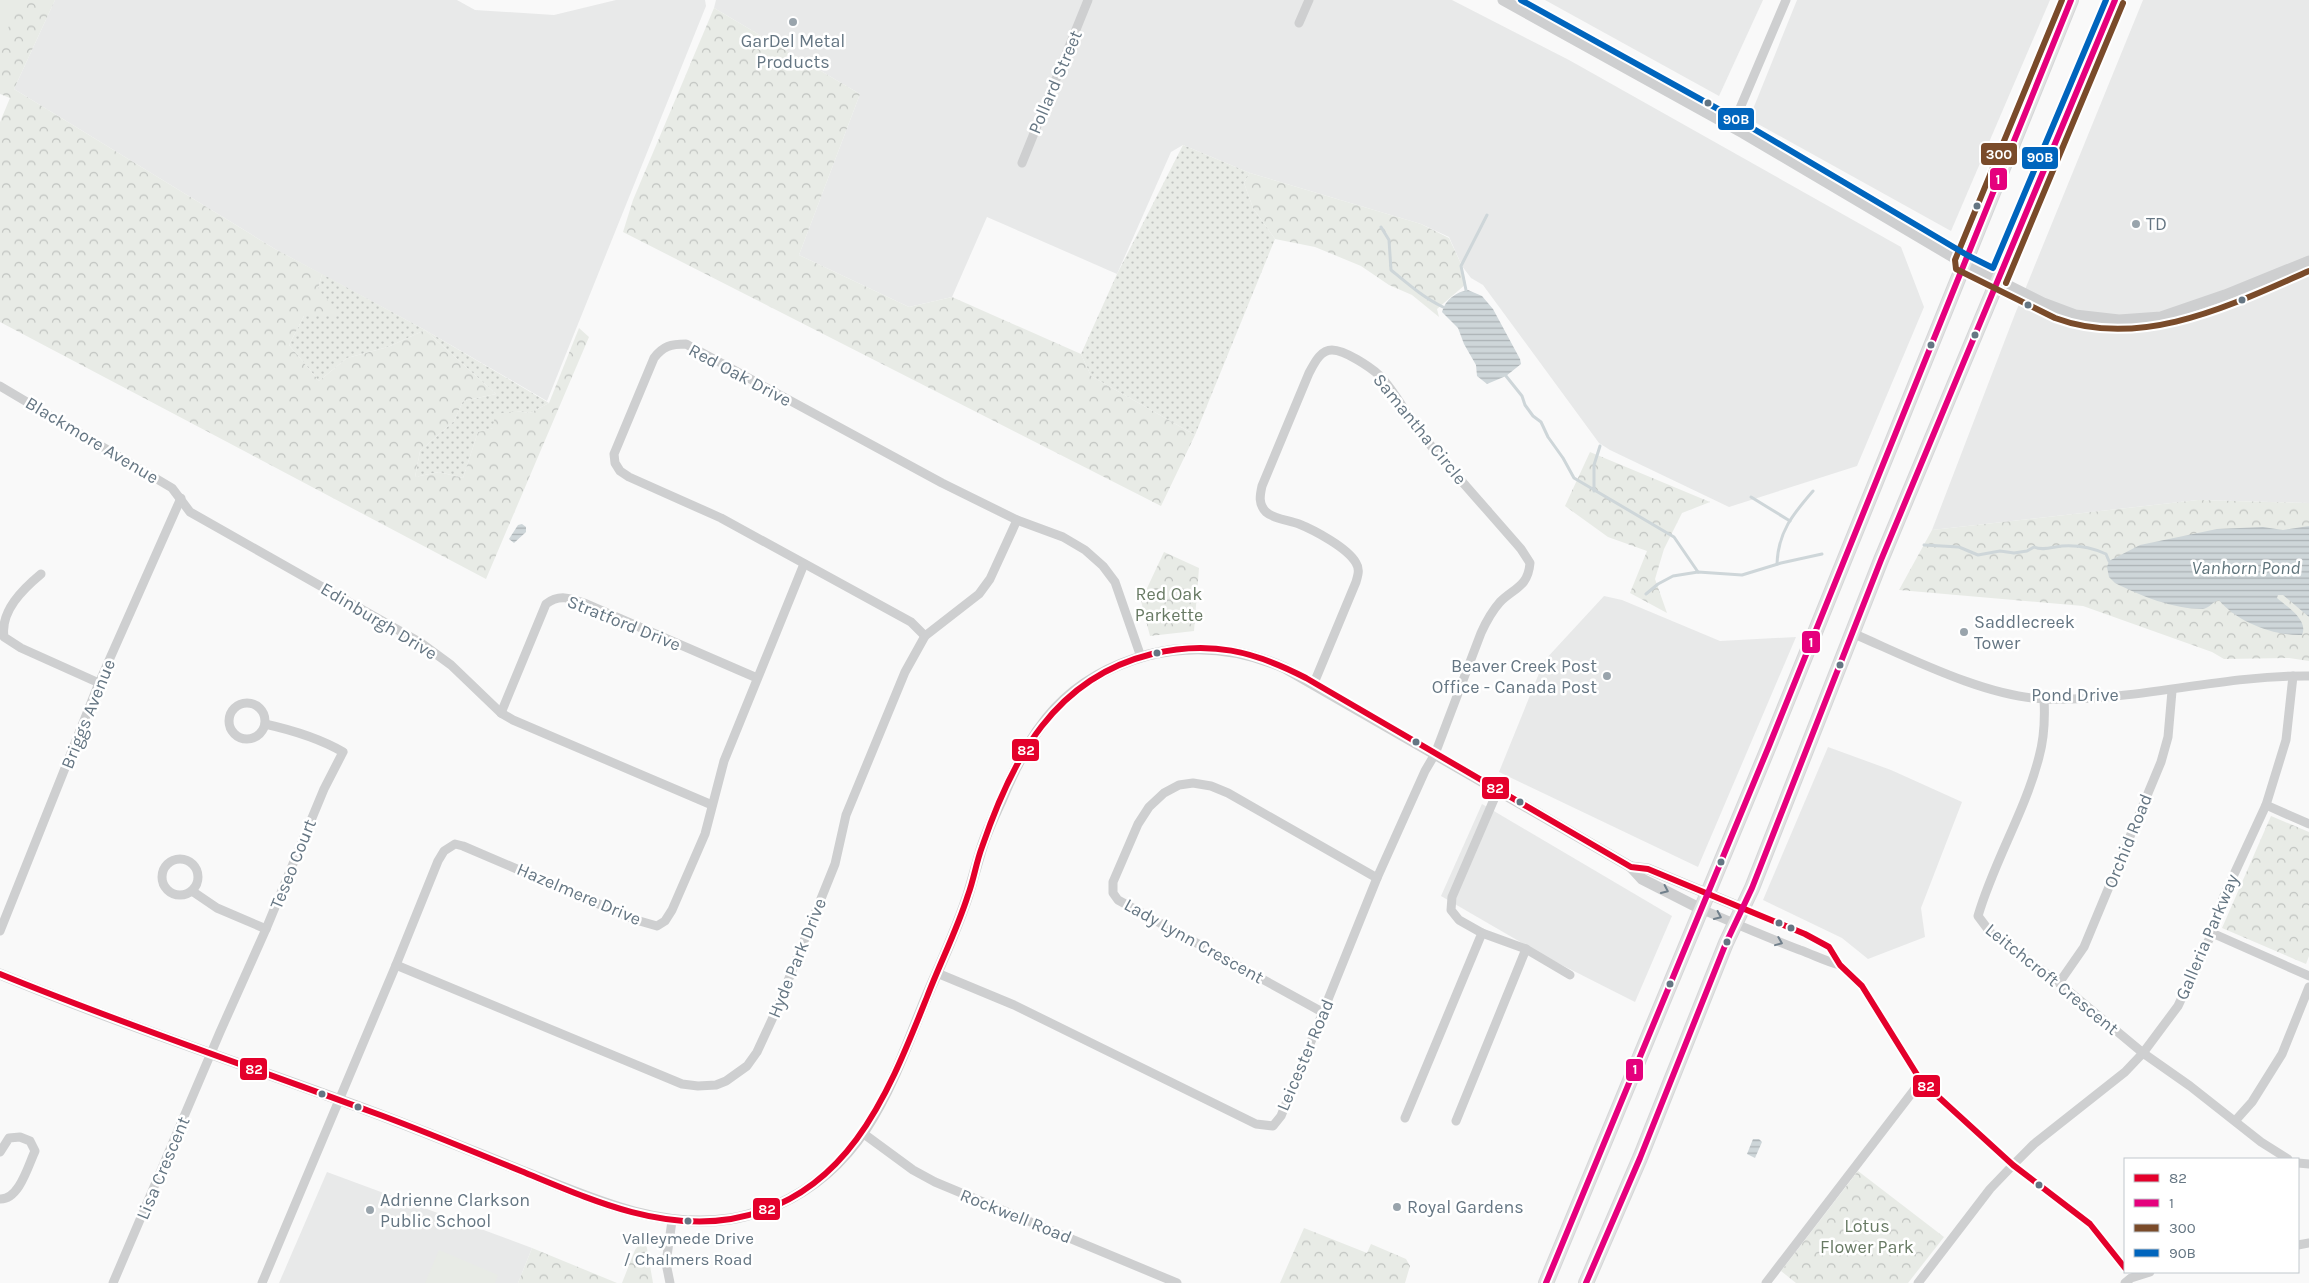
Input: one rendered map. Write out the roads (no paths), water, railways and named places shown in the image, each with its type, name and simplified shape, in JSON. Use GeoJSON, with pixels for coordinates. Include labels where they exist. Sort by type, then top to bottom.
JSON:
{"type":"FeatureCollection","features":[{"type":"Feature","properties":{"kind":"main road"},"geometry":{"type":"LineString","coordinates":[[1546,1283],[1701,909],[2071,0]]}},
{"type":"Feature","properties":{"kind":"main road"},"geometry":{"type":"LineString","coordinates":[[1586,1283],[1640,1158],[1852,633],[2115,0]]}},
{"type":"Feature","properties":{"kind":"street","name":"Pollard Street"},"geometry":{"type":"LineString","coordinates":[[1022,163],[1088,0]]}},
{"type":"Feature","properties":{"kind":"street"},"geometry":{"type":"LineString","coordinates":[[1300,23],[1309,0]]}},
{"type":"Feature","properties":{"kind":"street"},"geometry":{"type":"LineString","coordinates":[[1502,0],[1732,127],[1964,263],[2075,315],[2095,319],[2137,320],[2170,314],[2309,261]]}},
{"type":"Feature","properties":{"kind":"street"},"geometry":{"type":"LineString","coordinates":[[1732,127],[1786,0]]}},
{"type":"Feature","properties":{"kind":"street","name":"Red Oak Drive"},"geometry":{"type":"LineString","coordinates":[[926,636],[911,622],[721,518],[643,484],[620,471],[615,463],[614,454],[654,358],[662,348],[673,344],[686,344],[745,378],[942,483],[1017,520],[1064,537],[1086,550],[1103,566],[1115,582],[1141,657]]}},
{"type":"Feature","properties":{"kind":"street","name":"Samantha Circle"},"geometry":{"type":"LineString","coordinates":[[1314,683],[1356,582],[1359,572],[1357,564],[1349,552],[1310,529],[1271,516],[1261,505],[1260,498],[1262,486],[1309,373],[1316,360],[1325,352],[1333,350],[1350,357],[1380,377],[1420,432],[1530,563],[1527,578],[1500,602],[1485,625],[1435,754]]}},
{"type":"Feature","properties":{"kind":"street","name":"Blackmore Avenue"},"geometry":{"type":"LineString","coordinates":[[0,386],[172,488],[181,498]]}},
{"type":"Feature","properties":{"kind":"street","name":"Briggs Avenue"},"geometry":{"type":"LineString","coordinates":[[0,931],[100,683],[181,498]]}},
{"type":"Feature","properties":{"kind":"street","name":"Edinburgh Drive"},"geometry":{"type":"LineString","coordinates":[[181,498],[190,512],[421,643],[451,665],[500,713],[712,805]]}},
{"type":"Feature","properties":{"kind":"street","name":"Hyde Park Drive"},"geometry":{"type":"LineString","coordinates":[[396,965],[682,1084],[698,1086],[716,1085],[726,1081],[747,1066],[757,1052],[775,1013],[835,864],[846,815],[904,672],[926,636],[979,594],[990,579],[1017,520]]}},
{"type":"Feature","properties":{"kind":"street","name":"Hazelmere Drive"},"geometry":{"type":"LineString","coordinates":[[262,1283],[438,861],[444,851],[455,844],[493,857],[636,920],[657,926],[665,920],[672,910],[705,834],[724,761],[804,564]]}},
{"type":"Feature","properties":{"kind":"street"},"geometry":{"type":"LineString","coordinates":[[41,574],[17,595],[2,630],[4,637],[21,648],[100,683]]}},
{"type":"Feature","properties":{"kind":"street","name":"Stratford Drive"},"geometry":{"type":"LineString","coordinates":[[500,713],[546,604],[552,599],[560,597],[584,603],[757,678]]}},
{"type":"Feature","properties":{"kind":"street","name":"Pond Drive"},"geometry":{"type":"LineString","coordinates":[[1852,633],[1986,688],[2044,699],[2092,698],[2172,691],[2204,684],[2309,676]]}},
{"type":"Feature","properties":{"kind":"street"},"geometry":{"type":"LineString","coordinates":[[0,974],[86,1010],[212,1053],[339,1100],[624,1210],[672,1221],[706,1222],[734,1219],[761,1212],[794,1197],[817,1183],[834,1168],[864,1134],[899,1065],[937,973],[969,892],[983,842],[1015,766],[1033,735],[1060,702],[1109,668],[1141,657],[1171,650],[1223,649],[1245,652],[1264,659],[1314,683],[1631,867],[1642,879],[1734,924],[1808,953],[1822,961],[1840,964]]}},
{"type":"Feature","properties":{"kind":"street","name":"Galleria Parkway"},"geometry":{"type":"LineString","coordinates":[[1918,1283],[1990,1189],[2034,1144],[2125,1072],[2144,1054],[2178,1006],[2212,933],[2228,889],[2266,805],[2286,740],[2292,676]]}},
{"type":"Feature","properties":{"kind":"street","name":"Orchid Road"},"geometry":{"type":"LineString","coordinates":[[2059,983],[2084,947],[2161,762],[2168,738],[2172,691]]}},
{"type":"Feature","properties":{"kind":"street","name":"Leitchcroft Crescent"},"geometry":{"type":"LineString","coordinates":[[2044,699],[2040,755],[2033,778],[1983,895],[1978,916],[1990,932],[2059,983],[2144,1054],[2261,1142],[2286,1158]]}},
{"type":"Feature","properties":{"kind":"street"},"geometry":{"type":"LineString","coordinates":[[242,703],[248,703],[263,712],[265,724],[259,734],[248,739],[237,736],[232,732],[228,721],[232,710],[242,703]]}},
{"type":"Feature","properties":{"kind":"street","name":"Teseo Court"},"geometry":{"type":"LineString","coordinates":[[212,1053],[324,789],[343,752],[328,743],[288,729],[265,724]]}},
{"type":"Feature","properties":{"kind":"street","name":"Leicester Road"},"geometry":{"type":"LineString","coordinates":[[937,973],[1014,1005],[1242,1118],[1266,1126],[1273,1126],[1281,1116],[1378,878],[1425,771],[1435,754]]}},
{"type":"Feature","properties":{"kind":"street","name":"Lady Lynn Crescent"},"geometry":{"type":"LineString","coordinates":[[1324,1013],[1118,900],[1113,893],[1113,882],[1138,824],[1149,807],[1164,793],[1179,785],[1193,783],[1211,786],[1228,793],[1378,878]]}},
{"type":"Feature","properties":{"kind":"street"},"geometry":{"type":"LineString","coordinates":[[1498,790],[1452,897],[1451,910],[1459,920],[1482,933],[1526,949],[1570,975]]}},
{"type":"Feature","properties":{"kind":"street"},"geometry":{"type":"LineString","coordinates":[[2266,805],[2309,824]]}},
{"type":"Feature","properties":{"kind":"street"},"geometry":{"type":"LineString","coordinates":[[183,859],[194,864],[198,875],[196,887],[192,891],[186,894],[174,894],[165,887],[162,876],[164,870],[172,861],[183,859]]}},
{"type":"Feature","properties":{"kind":"street"},"geometry":{"type":"LineString","coordinates":[[1631,867],[1648,869],[1829,947],[1840,964],[1862,986],[1921,1081],[2013,1165],[2090,1224],[2124,1267]]}},
{"type":"Feature","properties":{"kind":"street"},"geometry":{"type":"LineString","coordinates":[[192,891],[217,908],[266,929]]}},
{"type":"Feature","properties":{"kind":"street"},"geometry":{"type":"LineString","coordinates":[[1405,1118],[1482,933]]}},
{"type":"Feature","properties":{"kind":"street"},"geometry":{"type":"LineString","coordinates":[[2212,933],[2309,976]]}},
{"type":"Feature","properties":{"kind":"street"},"geometry":{"type":"LineString","coordinates":[[1456,1121],[1526,949]]}},
{"type":"Feature","properties":{"kind":"street"},"geometry":{"type":"LineString","coordinates":[[2235,1121],[2252,1102],[2282,1054],[2309,987]]}},
{"type":"Feature","properties":{"kind":"street","name":"Lisa Crescent"},"geometry":{"type":"LineString","coordinates":[[114,1283],[212,1053]]}},
{"type":"Feature","properties":{"kind":"street"},"geometry":{"type":"LineString","coordinates":[[1766,1283],[1921,1081]]}},
{"type":"Feature","properties":{"kind":"street","name":"Rockwell Road"},"geometry":{"type":"LineString","coordinates":[[864,1134],[913,1170],[930,1180],[1177,1283]]}},
{"type":"Feature","properties":{"kind":"street"},"geometry":{"type":"LineString","coordinates":[[0,1200],[7,1199],[15,1193],[34,1151],[30,1141],[20,1137],[9,1138],[1,1149]]}},
{"type":"Feature","properties":{"kind":"street"},"geometry":{"type":"LineString","coordinates":[[670,1283],[666,1263],[672,1221]]}},
{"type":"Feature","properties":{"kind":"street"},"geometry":{"type":"LineString","coordinates":[[2128,1278],[2146,1273]]}},
{"type":"Feature","properties":{"kind":"water"},"geometry":{"type":"Polygon","coordinates":[[[1468,290],[1482,296],[1493,309],[1520,359],[1521,364],[1506,376],[1487,384],[1477,376],[1476,365],[1464,344],[1458,328],[1442,312],[1452,297],[1468,290]]]}},
{"type":"Feature","properties":{"kind":"water"},"geometry":{"type":"Polygon","coordinates":[[[522,524],[526,527],[526,532],[514,543],[509,539],[518,525],[522,524]]]}},
{"type":"Feature","properties":{"kind":"water","name":"Vanhorn Pond"},"geometry":{"type":"Polygon","coordinates":[[[2309,526],[2309,617],[2283,595],[2278,595],[2277,598],[2300,619],[2303,629],[2302,635],[2280,633],[2257,626],[2236,615],[2219,600],[2203,609],[2180,607],[2136,593],[2115,583],[2109,577],[2107,567],[2109,561],[2140,545],[2217,529],[2263,527],[2283,530],[2309,526]]]}},
{"type":"Feature","properties":{"kind":"water"},"geometry":{"type":"Polygon","coordinates":[[[1753,1139],[1759,1139],[1762,1142],[1755,1158],[1747,1154],[1753,1139]]]}},
{"type":"Feature","properties":{"kind":"waterway"},"geometry":{"type":"LineString","coordinates":[[1466,290],[1461,266],[1487,215]]}},
{"type":"Feature","properties":{"kind":"waterway"},"geometry":{"type":"LineString","coordinates":[[1381,227],[1389,240],[1391,270],[1423,295],[1443,307]]}},
{"type":"Feature","properties":{"kind":"waterway"},"geometry":{"type":"LineString","coordinates":[[1506,376],[1522,396],[1525,405],[1533,416],[1541,422],[1548,437],[1574,478],[1674,537],[1698,572]]}},
{"type":"Feature","properties":{"kind":"waterway"},"geometry":{"type":"LineString","coordinates":[[1594,491],[1594,465],[1600,446]]}},
{"type":"Feature","properties":{"kind":"waterway"},"geometry":{"type":"LineString","coordinates":[[1777,564],[1780,542],[1788,524],[1813,491]]}},
{"type":"Feature","properties":{"kind":"waterway"},"geometry":{"type":"LineString","coordinates":[[1751,497],[1790,521]]}},
{"type":"Feature","properties":{"kind":"waterway"},"geometry":{"type":"LineString","coordinates":[[1924,545],[1959,547],[1978,555],[2000,551],[2014,553],[2027,551],[2034,547],[2044,549],[2073,546],[2106,554],[2109,561]]}},
{"type":"Feature","properties":{"kind":"waterway"},"geometry":{"type":"LineString","coordinates":[[1646,594],[1658,584],[1673,576],[1698,572],[1742,575],[1781,563],[1822,554]]}},
{"type":"Feature","properties":{"kind":"place","name":"GarDel Metal Products"},"geometry":{"type":"Point","coordinates":[793,22]}},
{"type":"Feature","properties":{"kind":"place","name":"TD"},"geometry":{"type":"Point","coordinates":[2136,224]}},
{"type":"Feature","properties":{"kind":"place","name":"Saddlecreek Tower"},"geometry":{"type":"Point","coordinates":[1964,632]}},
{"type":"Feature","properties":{"kind":"place","name":"Beaver Creek Post Office - Canada Post"},"geometry":{"type":"Point","coordinates":[1607,676]}},
{"type":"Feature","properties":{"kind":"place","name":"Royal Gardens"},"geometry":{"type":"Point","coordinates":[1397,1207]}},
{"type":"Feature","properties":{"kind":"place","name":"Adrienne Clarkson Public School"},"geometry":{"type":"Point","coordinates":[370,1210]}},
{"type":"Feature","properties":{"kind":"place","name":"Valleymede Drive / Chalmers Road"},"geometry":{"type":"Point","coordinates":[688,1221]}},
{"type":"Feature","properties":{"kind":"park label","name":"Red Oak Parkette"},"geometry":{"type":"Point","coordinates":[1169,604]}},
{"type":"Feature","properties":{"kind":"park label","name":"Lotus Flower Park"},"geometry":{"type":"Point","coordinates":[1867,1236]}}]}
